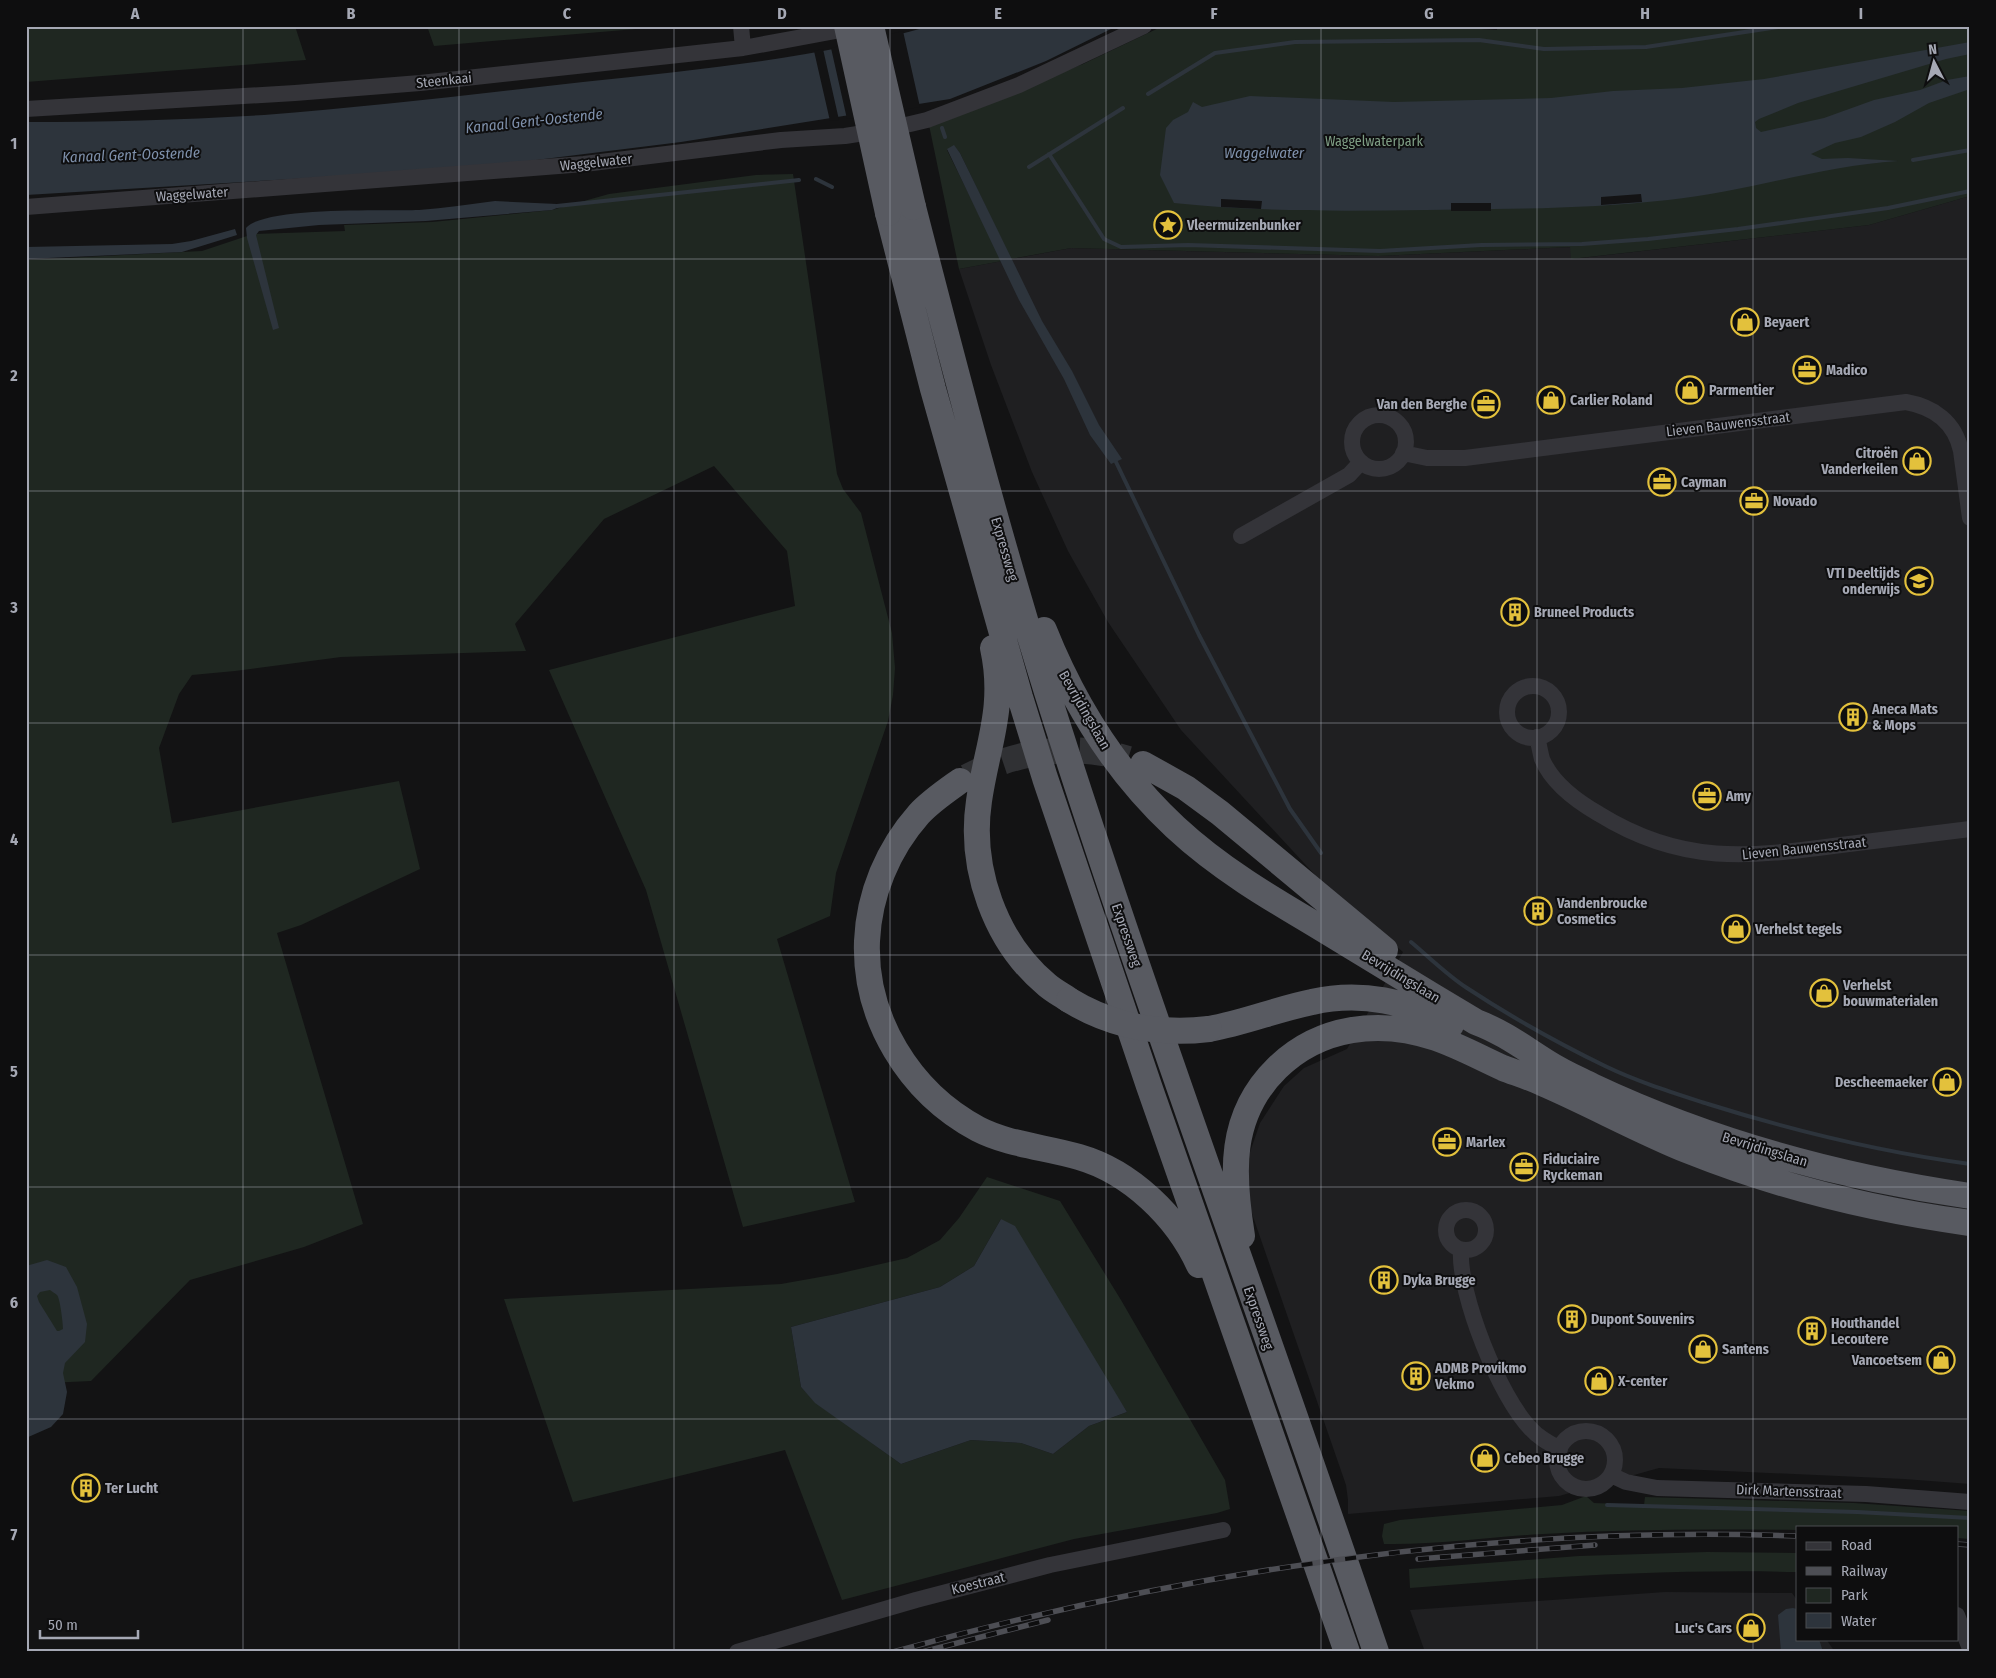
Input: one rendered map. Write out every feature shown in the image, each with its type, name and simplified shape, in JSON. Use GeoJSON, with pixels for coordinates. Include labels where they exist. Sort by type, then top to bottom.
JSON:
{"type":"FeatureCollection","features":[{"type":"Feature","properties":{"kind":"highway","name":"Expressweg"},"geometry":{"type":"LineString","coordinates":[[846,26],[888,213],[922,348],[1020,697],[1103,952],[1347,1652]]}},
{"type":"Feature","properties":{"kind":"highway","name":"Expressweg"},"geometry":{"type":"LineString","coordinates":[[871,26],[913,207],[970,431],[1047,690],[1117,908],[1376,1652]]}},
{"type":"Feature","properties":{"kind":"highway","name":"Bevrijdingslaan"},"geometry":{"type":"LineString","coordinates":[[1001,535],[1020,559],[1038,614],[1055,657],[1088,721],[1132,782],[1160,812],[1188,839],[1246,882],[1476,1022],[1498,1030],[1550,1065],[1593,1086],[1654,1112],[1730,1140],[1852,1174],[1923,1189],[1970,1196]]}},
{"type":"Feature","properties":{"kind":"highway"},"geometry":{"type":"LineString","coordinates":[[984,571],[986,616],[996,663],[998,690],[997,715],[979,801],[976,827],[982,876],[996,919],[1007,938],[1030,969],[1047,985],[1069,1000],[1103,1018],[1144,1029],[1176,1032],[1229,1025],[1314,1001],[1367,998],[1397,1003],[1424,1011],[1474,1037],[1542,1083]]}},
{"type":"Feature","properties":{"kind":"highway"},"geometry":{"type":"LineString","coordinates":[[1142,764],[1165,774],[1220,813],[1366,936],[1411,970],[1479,1015],[1498,1030]]}},
{"type":"Feature","properties":{"kind":"highway"},"geometry":{"type":"LineString","coordinates":[[960,781],[920,813],[906,829],[890,854],[874,894],[868,928],[866,959],[872,994],[883,1028],[900,1059],[921,1086],[947,1109],[978,1129],[1008,1140],[1080,1157],[1110,1170],[1138,1188],[1160,1209],[1182,1236],[1198,1263],[1213,1301],[1232,1326]]}},
{"type":"Feature","properties":{"kind":"highway"},"geometry":{"type":"LineString","coordinates":[[1252,1298],[1238,1211],[1235,1177],[1239,1133],[1247,1110],[1262,1085],[1287,1059],[1325,1036],[1346,1030],[1399,1028],[1436,1038],[1542,1083]]}},
{"type":"Feature","properties":{"kind":"highway","name":"Bevrijdingslaan"},"geometry":{"type":"LineString","coordinates":[[1542,1083],[1688,1150],[1761,1178],[1837,1199],[1970,1224]]}},
{"type":"Feature","properties":{"kind":"street"},"geometry":{"type":"LineString","coordinates":[[741,26],[743,48]]}},
{"type":"Feature","properties":{"kind":"street","name":"Steenkaai"},"geometry":{"type":"LineString","coordinates":[[26,109],[286,94],[420,83],[743,48],[860,26]]}},
{"type":"Feature","properties":{"kind":"street","name":"Waggelwater"},"geometry":{"type":"LineString","coordinates":[[26,207],[584,164],[781,140],[845,136],[889,129],[927,120],[1019,86],[1144,26]]}},
{"type":"Feature","properties":{"kind":"street","name":"Lieven Bauwensstraat"},"geometry":{"type":"LineString","coordinates":[[1403,453],[1427,458],[1465,458],[1906,402],[1920,404],[1933,410],[1944,418],[1951,427],[1959,442],[1961,451],[1970,518]]}},
{"type":"Feature","properties":{"kind":"street"},"geometry":{"type":"LineString","coordinates":[[1387,417],[1401,427],[1405,435],[1406,444],[1403,453],[1392,466],[1383,469],[1374,468],[1361,462],[1353,448],[1354,432],[1367,418],[1387,417]]}},
{"type":"Feature","properties":{"kind":"street"},"geometry":{"type":"LineString","coordinates":[[1241,536],[1349,474],[1361,462]]}},
{"type":"Feature","properties":{"kind":"street","name":"Lieven Bauwensstraat"},"geometry":{"type":"LineString","coordinates":[[1537,737],[1542,760],[1553,776],[1568,792],[1588,808],[1616,825],[1687,850],[1744,856],[1777,854],[1970,829]]}},
{"type":"Feature","properties":{"kind":"street"},"geometry":{"type":"LineString","coordinates":[[1461,1250],[1461,1273],[1473,1316],[1510,1402],[1532,1430],[1547,1442],[1560,1449]]}},
{"type":"Feature","properties":{"kind":"street"},"geometry":{"type":"LineString","coordinates":[[1588,1431],[1599,1434],[1608,1441],[1614,1452],[1615,1464],[1611,1475],[1603,1483],[1591,1488],[1579,1488],[1572,1485],[1559,1469],[1558,1456],[1560,1449],[1566,1439],[1576,1432],[1588,1431]]}},
{"type":"Feature","properties":{"kind":"street","name":"Dirk Martensstraat"},"geometry":{"type":"LineString","coordinates":[[1611,1475],[1626,1482],[1657,1488],[1866,1494],[1970,1502]]}},
{"type":"Feature","properties":{"kind":"street","name":"Koestraat"},"geometry":{"type":"LineString","coordinates":[[737,1652],[933,1595],[1022,1572],[1147,1544],[1223,1530]]}},
{"type":"Feature","properties":{"kind":"street"},"geometry":{"type":"LineString","coordinates":[[1958,1618],[1970,1649]]}},
{"type":"Feature","properties":{"kind":"shaded area"},"geometry":{"type":"Polygon","coordinates":[[[1970,196],[1970,1484],[1904,1479],[1659,1468],[1559,1496],[1348,1514],[1346,1485],[1250,1208],[1248,1158],[1260,1123],[1284,1086],[1304,1068],[1347,1049],[1403,952],[1328,889],[1181,730],[1108,622],[1068,551],[1032,472],[991,365],[959,269],[1071,248],[1378,256],[1571,247],[1572,259],[1869,225],[1970,196]]]}},
{"type":"Feature","properties":{"kind":"shaded area"},"geometry":{"type":"Polygon","coordinates":[[[1665,1592],[1792,1593],[1796,1599],[1796,1640],[1827,1640],[1835,1652],[1425,1652],[1410,1610],[1665,1592]]]}},
{"type":"Feature","properties":{"kind":"green space"},"geometry":{"type":"Polygon","coordinates":[[[26,26],[295,26],[306,60],[26,82],[26,26]]]}},
{"type":"Feature","properties":{"kind":"green space"},"geometry":{"type":"Polygon","coordinates":[[[427,26],[672,26],[434,46],[427,26]]]}},
{"type":"Feature","properties":{"kind":"green space","name":"Waggelwaterpark"},"geometry":{"type":"Polygon","coordinates":[[[1163,26],[1465,26],[1466,28],[1497,30],[1497,26],[1970,26],[1970,196],[1869,225],[1571,259],[1570,247],[1378,256],[1071,248],[1011,259],[960,153],[954,146],[947,150],[1002,261],[959,269],[929,125],[1083,64],[1163,26]]]}},
{"type":"Feature","properties":{"kind":"green space"},"geometry":{"type":"Polygon","coordinates":[[[793,174],[837,474],[843,489],[861,513],[892,633],[895,668],[893,695],[888,721],[836,873],[830,916],[777,939],[855,1202],[743,1227],[646,890],[549,670],[795,606],[787,551],[714,466],[604,519],[515,624],[526,651],[341,657],[192,675],[179,694],[159,748],[172,823],[399,781],[420,869],[301,925],[277,933],[363,1224],[304,1247],[190,1280],[91,1381],[26,1384],[26,260],[202,251],[253,234],[345,231],[344,225],[432,222],[552,210],[609,194],[756,175],[793,174]]]}},
{"type":"Feature","properties":{"kind":"green space"},"geometry":{"type":"Polygon","coordinates":[[[987,1177],[1060,1201],[1121,1300],[1225,1480],[1230,1509],[1074,1539],[842,1600],[785,1450],[573,1502],[504,1299],[781,1284],[837,1274],[907,1258],[940,1240],[959,1218],[987,1177]],[[1001,1219],[974,1266],[940,1287],[791,1327],[801,1387],[816,1403],[901,1464],[971,1440],[1021,1443],[1053,1454],[1089,1426],[1127,1412],[1001,1219]]]}},
{"type":"Feature","properties":{"kind":"green space"},"geometry":{"type":"Polygon","coordinates":[[[1586,1496],[1594,1503],[1644,1505],[1645,1497],[1854,1503],[1970,1511],[1970,1539],[1958,1538],[1958,1526],[1796,1526],[1796,1530],[1607,1531],[1404,1544],[1384,1544],[1382,1536],[1384,1524],[1400,1520],[1562,1505],[1586,1496]]]}},
{"type":"Feature","properties":{"kind":"green space"},"geometry":{"type":"Polygon","coordinates":[[[1707,1552],[1796,1553],[1796,1572],[1749,1571],[1604,1575],[1410,1588],[1409,1569],[1579,1556],[1707,1552]]]}},
{"type":"Feature","properties":{"kind":"water","name":"Kanaal Gent-Oostende"},"geometry":{"type":"Polygon","coordinates":[[[930,26],[1117,26],[1046,61],[950,99],[681,142],[512,163],[359,175],[26,195],[26,122],[234,117],[424,100],[758,62],[845,47],[930,26]]]}},
{"type":"Feature","properties":{"kind":"water","name":"Waggelwater"},"geometry":{"type":"Polygon","coordinates":[[[1970,42],[1970,54],[1946,59],[1798,103],[1755,122],[1756,128],[1761,132],[1824,118],[1874,100],[1920,90],[1947,80],[1970,76],[1970,89],[1929,103],[1895,122],[1861,137],[1835,143],[1811,154],[1822,159],[1848,158],[1898,161],[1840,168],[1697,196],[1638,203],[1547,208],[1363,211],[1268,209],[1174,203],[1160,175],[1166,128],[1173,120],[1188,112],[1193,102],[1202,107],[1250,96],[1394,102],[1551,98],[1613,91],[1682,88],[1764,79],[1970,42]]]}},
{"type":"Feature","properties":{"kind":"water"},"geometry":{"type":"Polygon","coordinates":[[[954,145],[960,153],[1042,321],[1072,371],[1099,425],[1122,459],[1111,464],[1090,435],[1064,379],[1019,300],[947,149],[954,145]]]}},
{"type":"Feature","properties":{"kind":"water"},"geometry":{"type":"Polygon","coordinates":[[[495,201],[557,204],[557,208],[426,221],[319,225],[259,231],[256,235],[279,328],[273,330],[247,238],[246,228],[257,221],[300,213],[355,210],[419,210],[495,201]]]}},
{"type":"Feature","properties":{"kind":"water"},"geometry":{"type":"Polygon","coordinates":[[[235,229],[237,235],[182,252],[26,259],[26,247],[172,244],[235,229]]]}},
{"type":"Feature","properties":{"kind":"water"},"geometry":{"type":"Polygon","coordinates":[[[1001,1219],[1015,1226],[1127,1412],[1089,1426],[1053,1454],[1021,1443],[971,1440],[901,1464],[815,1403],[801,1387],[791,1327],[940,1287],[974,1266],[1001,1219]]]}},
{"type":"Feature","properties":{"kind":"water"},"geometry":{"type":"Polygon","coordinates":[[[47,1260],[66,1267],[77,1287],[87,1324],[85,1342],[65,1363],[63,1373],[67,1392],[63,1414],[51,1427],[26,1438],[26,1266],[47,1260]],[[50,1290],[40,1292],[37,1296],[57,1331],[59,1331],[63,1329],[60,1305],[57,1295],[50,1290]]]}},
{"type":"Feature","properties":{"kind":"water"},"geometry":{"type":"Polygon","coordinates":[[[1786,1609],[1796,1609],[1796,1640],[1819,1640],[1823,1652],[1781,1652],[1778,1615],[1786,1609]]]}},
{"type":"Feature","properties":{"kind":"pier"},"geometry":{"type":"Polygon","coordinates":[[[903,31],[920,107],[847,119],[831,48],[903,31]]]}},
{"type":"Feature","properties":{"kind":"pier"},"geometry":{"type":"Polygon","coordinates":[[[823,49],[839,120],[830,121],[814,51],[823,49]]]}},
{"type":"Feature","properties":{"kind":"pier"},"geometry":{"type":"Polygon","coordinates":[[[1641,194],[1642,202],[1601,205],[1601,197],[1641,194]]]}},
{"type":"Feature","properties":{"kind":"pier"},"geometry":{"type":"Polygon","coordinates":[[[1221,199],[1262,201],[1261,209],[1221,207],[1221,199]]]}},
{"type":"Feature","properties":{"kind":"pier"},"geometry":{"type":"Polygon","coordinates":[[[1451,203],[1491,203],[1491,211],[1451,211],[1451,203]]]}},
{"type":"Feature","properties":{"kind":"waterway"},"geometry":{"type":"LineString","coordinates":[[1148,94],[1215,53],[1295,42],[1479,40],[1544,49],[1646,47],[1784,26]]}},
{"type":"Feature","properties":{"kind":"waterway"},"geometry":{"type":"LineString","coordinates":[[1029,167],[1123,108]]}},
{"type":"Feature","properties":{"kind":"waterway"},"geometry":{"type":"LineString","coordinates":[[942,128],[945,137]]}},
{"type":"Feature","properties":{"kind":"waterway"},"geometry":{"type":"LineString","coordinates":[[1913,160],[1970,150]]}},
{"type":"Feature","properties":{"kind":"waterway"},"geometry":{"type":"LineString","coordinates":[[1049,154],[1104,239],[1121,247],[1188,245],[1380,251],[1481,245],[1582,244],[1738,229],[1888,208],[1970,191]]}},
{"type":"Feature","properties":{"kind":"waterway"},"geometry":{"type":"LineString","coordinates":[[816,179],[832,187]]}},
{"type":"Feature","properties":{"kind":"waterway"},"geometry":{"type":"LineString","coordinates":[[557,206],[799,180]]}},
{"type":"Feature","properties":{"kind":"waterway"},"geometry":{"type":"LineString","coordinates":[[1116,462],[1199,635],[1290,809],[1321,853]]}},
{"type":"Feature","properties":{"kind":"waterway"},"geometry":{"type":"LineString","coordinates":[[1411,942],[1445,972],[1501,1009],[1570,1048],[1630,1077],[1708,1104],[1805,1132],[1871,1147],[1970,1164]]}},
{"type":"Feature","properties":{"kind":"waterway"},"geometry":{"type":"LineString","coordinates":[[1607,1505],[1857,1512],[1970,1518]]}},
{"type":"Feature","properties":{"kind":"tunnel"},"geometry":{"type":"LineString","coordinates":[[967,777],[1005,761],[1025,755],[1046,752],[1066,750],[1087,751],[1128,759]]}},
{"type":"Feature","properties":{"kind":"railway"},"geometry":{"type":"LineString","coordinates":[[893,1652],[1003,1623],[1115,1598],[1228,1577],[1341,1560],[1455,1547],[1569,1538],[1683,1535],[1796,1536]]}},
{"type":"Feature","properties":{"kind":"railway"},"geometry":{"type":"LineString","coordinates":[[1958,1544],[1970,1545]]}},
{"type":"Feature","properties":{"kind":"railway"},"geometry":{"type":"LineString","coordinates":[[1418,1559],[1595,1545]]}},
{"type":"Feature","properties":{"kind":"railway"},"geometry":{"type":"LineString","coordinates":[[922,1652],[1048,1620]]}},
{"type":"Feature","properties":{"kind":"place","name":"Vleermuizenbunker"},"geometry":{"type":"Point","coordinates":[1168,225]}},
{"type":"Feature","properties":{"kind":"place","name":"Beyaert"},"geometry":{"type":"Point","coordinates":[1745,322]}},
{"type":"Feature","properties":{"kind":"place","name":"Madico"},"geometry":{"type":"Point","coordinates":[1807,370]}},
{"type":"Feature","properties":{"kind":"place","name":"Parmentier"},"geometry":{"type":"Point","coordinates":[1690,390]}},
{"type":"Feature","properties":{"kind":"place","name":"Carlier Roland"},"geometry":{"type":"Point","coordinates":[1551,400]}},
{"type":"Feature","properties":{"kind":"place","name":"Van den Berghe"},"geometry":{"type":"Point","coordinates":[1486,404]}},
{"type":"Feature","properties":{"kind":"place","name":"Citroën Vanderkeilen"},"geometry":{"type":"Point","coordinates":[1917,461]}},
{"type":"Feature","properties":{"kind":"place","name":"Cayman"},"geometry":{"type":"Point","coordinates":[1662,482]}},
{"type":"Feature","properties":{"kind":"place","name":"Novado"},"geometry":{"type":"Point","coordinates":[1754,501]}},
{"type":"Feature","properties":{"kind":"place","name":"VTI Deeltijds onderwijs"},"geometry":{"type":"Point","coordinates":[1919,581]}},
{"type":"Feature","properties":{"kind":"place","name":"Bruneel Products"},"geometry":{"type":"Point","coordinates":[1515,612]}},
{"type":"Feature","properties":{"kind":"place","name":"Aneca Mats & Mops"},"geometry":{"type":"Point","coordinates":[1853,717]}},
{"type":"Feature","properties":{"kind":"place","name":"Amy"},"geometry":{"type":"Point","coordinates":[1707,796]}},
{"type":"Feature","properties":{"kind":"place","name":"Vandenbroucke Cosmetics"},"geometry":{"type":"Point","coordinates":[1538,911]}},
{"type":"Feature","properties":{"kind":"place","name":"Verhelst tegels"},"geometry":{"type":"Point","coordinates":[1736,929]}},
{"type":"Feature","properties":{"kind":"place","name":"Verhelst bouwmaterialen"},"geometry":{"type":"Point","coordinates":[1824,993]}},
{"type":"Feature","properties":{"kind":"place","name":"Descheemaeker"},"geometry":{"type":"Point","coordinates":[1947,1082]}},
{"type":"Feature","properties":{"kind":"place","name":"Marlex"},"geometry":{"type":"Point","coordinates":[1447,1142]}},
{"type":"Feature","properties":{"kind":"place","name":"Fiduciaire Ryckeman"},"geometry":{"type":"Point","coordinates":[1524,1167]}},
{"type":"Feature","properties":{"kind":"place","name":"Dyka Brugge"},"geometry":{"type":"Point","coordinates":[1384,1280]}},
{"type":"Feature","properties":{"kind":"place","name":"Dupont Souvenirs"},"geometry":{"type":"Point","coordinates":[1572,1319]}},
{"type":"Feature","properties":{"kind":"place","name":"Houthandel Lecoutere"},"geometry":{"type":"Point","coordinates":[1812,1331]}},
{"type":"Feature","properties":{"kind":"place","name":"Santens"},"geometry":{"type":"Point","coordinates":[1703,1349]}},
{"type":"Feature","properties":{"kind":"place","name":"Vancoetsem"},"geometry":{"type":"Point","coordinates":[1941,1360]}},
{"type":"Feature","properties":{"kind":"place","name":"ADMB Provikmo Vekmo"},"geometry":{"type":"Point","coordinates":[1416,1376]}},
{"type":"Feature","properties":{"kind":"place","name":"X-center"},"geometry":{"type":"Point","coordinates":[1599,1381]}},
{"type":"Feature","properties":{"kind":"place","name":"Cebeo Brugge"},"geometry":{"type":"Point","coordinates":[1485,1458]}},
{"type":"Feature","properties":{"kind":"place","name":"Ter Lucht"},"geometry":{"type":"Point","coordinates":[86,1488]}},
{"type":"Feature","properties":{"kind":"place","name":"Luc's Cars"},"geometry":{"type":"Point","coordinates":[1751,1628]}}]}
